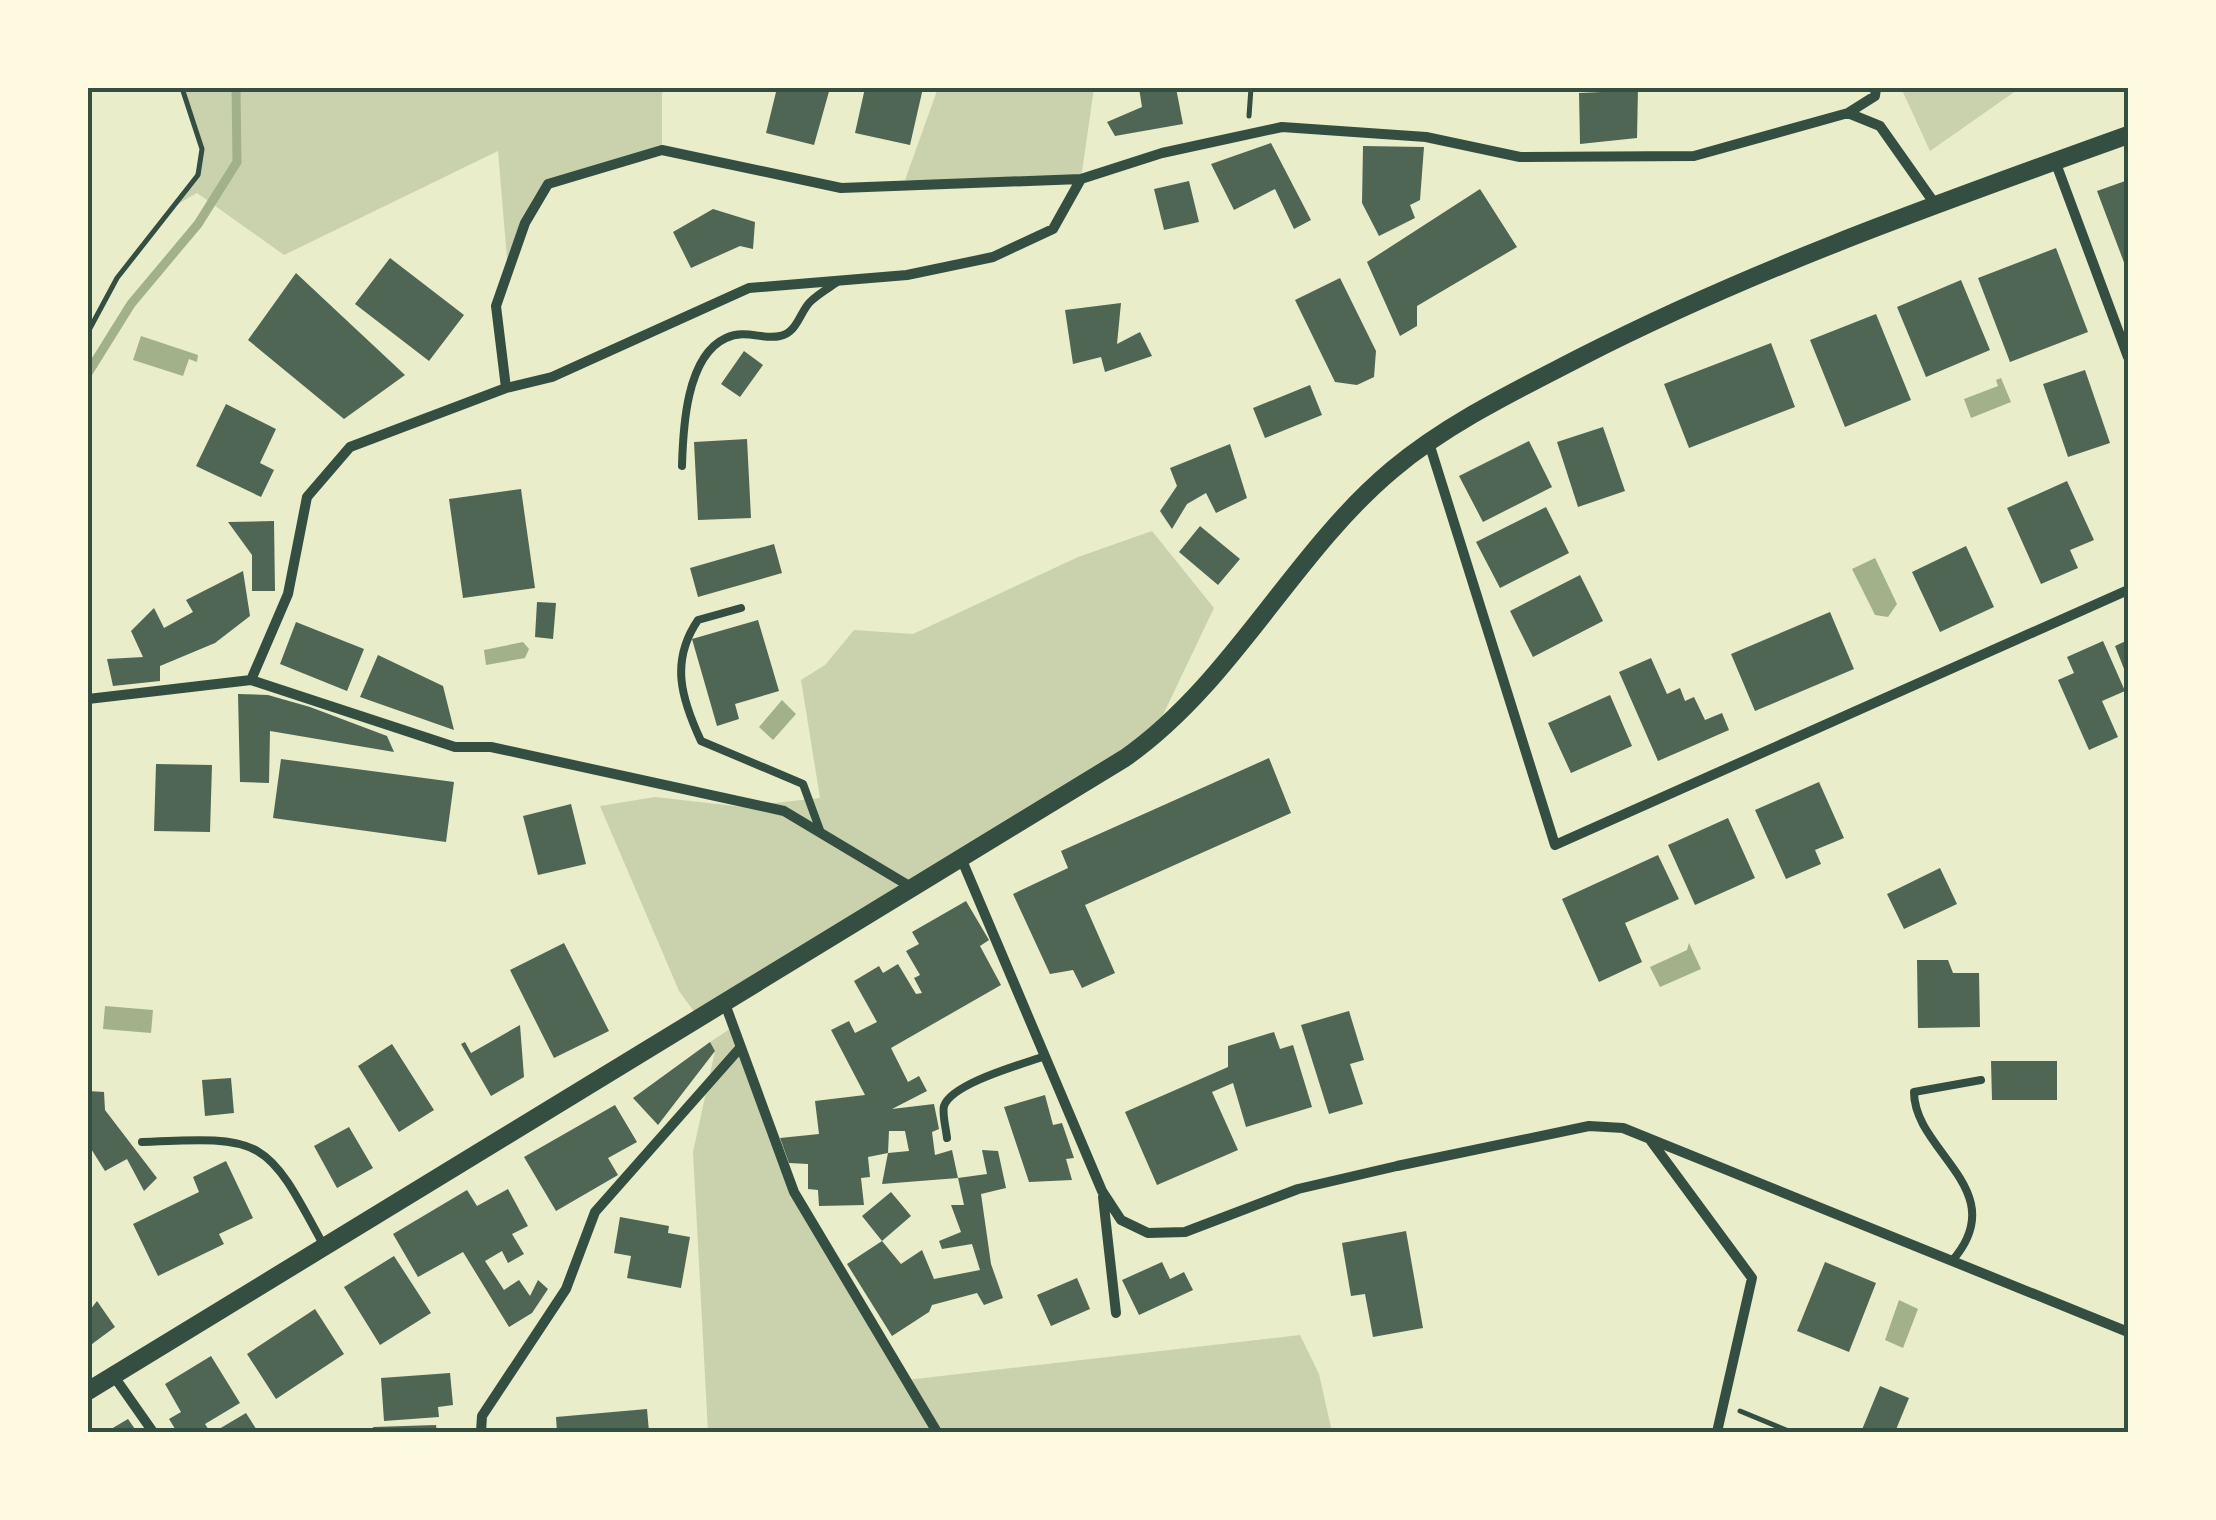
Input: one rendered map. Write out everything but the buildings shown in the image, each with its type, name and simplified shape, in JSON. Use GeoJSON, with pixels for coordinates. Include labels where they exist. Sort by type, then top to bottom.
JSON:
{"type":"FeatureCollection","features":[{"type":"Feature","properties":{"kind":"street"},"geometry":{"type":"LineString","coordinates":[[506,388],[496,306],[525,223],[548,184],[662,150],[841,188],[1080,179],[1162,153],[1282,127],[1426,137],[1520,157],[1694,156],[1848,113],[1887,88]]}},
{"type":"Feature","properties":{"kind":"street"},"geometry":{"type":"LineString","coordinates":[[1848,113],[1880,126],[1935,204]]}},
{"type":"Feature","properties":{"kind":"street"},"geometry":{"type":"LineString","coordinates":[[88,1391],[1146,744],[1213,674],[1364,494],[1429,443],[1647,324],[1752,275],[2128,135]]}},
{"type":"Feature","properties":{"kind":"street"},"geometry":{"type":"LineString","coordinates":[[2054,162],[2128,357]]}},
{"type":"Feature","properties":{"kind":"street"},"geometry":{"type":"LineString","coordinates":[[252,680],[288,594],[307,498],[350,448],[506,388],[552,377],[749,288],[906,275],[993,257],[1053,230],[1080,179]]}},
{"type":"Feature","properties":{"kind":"street"},"geometry":{"type":"LineString","coordinates":[[1429,443],[1555,845],[2128,590]]}},
{"type":"Feature","properties":{"kind":"street"},"geometry":{"type":"LineString","coordinates":[[88,699],[252,680],[455,748],[491,747],[784,811],[911,888]]}},
{"type":"Feature","properties":{"kind":"street"},"geometry":{"type":"LineString","coordinates":[[960,858],[1102,1190],[1121,1220],[1148,1233],[1185,1232],[1298,1189],[1589,1126],[1623,1128],[2128,1332]]}},
{"type":"Feature","properties":{"kind":"street"},"geometry":{"type":"LineString","coordinates":[[724,1001],[794,1192],[937,1432]]}},
{"type":"Feature","properties":{"kind":"street"},"geometry":{"type":"LineString","coordinates":[[481,1432],[482,1416],[566,1288],[595,1212],[740,1048]]}},
{"type":"Feature","properties":{"kind":"street"},"geometry":{"type":"LineString","coordinates":[[1651,1140],[1752,1278],[1716,1432]]}},
{"type":"Feature","properties":{"kind":"street"},"geometry":{"type":"LineString","coordinates":[[1102,1190],[1116,1313]]}},
{"type":"Feature","properties":{"kind":"street"},"geometry":{"type":"LineString","coordinates":[[113,1374],[153,1432]]}},
{"type":"Feature","properties":{"kind":"lane"},"geometry":{"type":"LineString","coordinates":[[682,466],[683,410],[704,361],[724,338],[754,332],[780,336],[793,329],[808,303],[839,280]]}},
{"type":"Feature","properties":{"kind":"lane"},"geometry":{"type":"LineString","coordinates":[[740,608],[698,620],[681,645],[684,704],[701,741],[803,784],[821,833]]}},
{"type":"Feature","properties":{"kind":"lane"},"geometry":{"type":"LineString","coordinates":[[947,1138],[943,1108],[964,1086],[1045,1056]]}},
{"type":"Feature","properties":{"kind":"lane"},"geometry":{"type":"LineString","coordinates":[[1952,1261],[1963,1248],[1973,1223],[1966,1190],[1951,1160],[1914,1112],[1914,1092],[1981,1080]]}},
{"type":"Feature","properties":{"kind":"lane"},"geometry":{"type":"LineString","coordinates":[[142,1142],[198,1139],[260,1150],[281,1166],[324,1246]]}},
{"type":"Feature","properties":{"kind":"path"},"geometry":{"type":"LineString","coordinates":[[88,332],[117,278],[198,176],[202,149],[182,88]]}},
{"type":"Feature","properties":{"kind":"path"},"geometry":{"type":"LineString","coordinates":[[1723,1404],[1791,1432]]}},
{"type":"Feature","properties":{"kind":"shaded area"},"geometry":{"type":"Polygon","coordinates":[[[182,88],[667,88],[662,93],[662,150],[548,184],[508,271],[498,151],[284,255],[197,193],[171,208],[194,176],[201,151],[196,124],[182,88]]]}},
{"type":"Feature","properties":{"kind":"shaded area"},"geometry":{"type":"Polygon","coordinates":[[[938,88],[1094,88],[1081,179],[970,184],[905,180],[938,88]]]}},
{"type":"Feature","properties":{"kind":"shaded area"},"geometry":{"type":"Polygon","coordinates":[[[1901,88],[2020,88],[1930,151],[1901,88]]]}},
{"type":"Feature","properties":{"kind":"shaded area"},"geometry":{"type":"Polygon","coordinates":[[[141,336],[198,355],[197,362],[189,359],[183,376],[133,360],[141,336]]]}},
{"type":"Feature","properties":{"kind":"shaded area"},"geometry":{"type":"Polygon","coordinates":[[[2001,378],[2011,402],[1971,418],[1964,399],[1998,386],[1996,380],[2001,378]]]}},
{"type":"Feature","properties":{"kind":"shaded area"},"geometry":{"type":"Polygon","coordinates":[[[1152,531],[1214,608],[1152,738],[698,1017],[679,991],[600,806],[655,797],[771,810],[756,805],[820,798],[801,680],[825,665],[854,630],[913,634],[1078,557],[1152,531]]]}},
{"type":"Feature","properties":{"kind":"shaded area"},"geometry":{"type":"Polygon","coordinates":[[[1875,558],[1897,604],[1888,617],[1875,615],[1852,569],[1875,558]]]}},
{"type":"Feature","properties":{"kind":"shaded area"},"geometry":{"type":"Polygon","coordinates":[[[523,642],[529,649],[525,658],[486,665],[484,650],[523,642]]]}},
{"type":"Feature","properties":{"kind":"shaded area"},"geometry":{"type":"Polygon","coordinates":[[[782,700],[796,714],[773,740],[759,727],[782,700]]]}},
{"type":"Feature","properties":{"kind":"shaded area"},"geometry":{"type":"Polygon","coordinates":[[[1689,943],[1701,969],[1660,987],[1650,967],[1687,950],[1689,943]]]}},
{"type":"Feature","properties":{"kind":"shaded area"},"geometry":{"type":"Polygon","coordinates":[[[105,1006],[153,1010],[151,1033],[103,1029],[105,1006]]]}},
{"type":"Feature","properties":{"kind":"shaded area"},"geometry":{"type":"Polygon","coordinates":[[[733,1027],[794,1192],[906,1380],[1300,1335],[1319,1374],[1332,1432],[708,1432],[693,1152],[715,1051],[710,1042],[733,1027]]]}},
{"type":"Feature","properties":{"kind":"shaded area"},"geometry":{"type":"Polygon","coordinates":[[[1899,1300],[1918,1309],[1903,1348],[1885,1340],[1899,1300]]]}},
{"type":"Feature","properties":{"kind":"waterway"},"geometry":{"type":"LineString","coordinates":[[88,373],[131,304],[198,224],[237,162],[236,88]]}}]}
